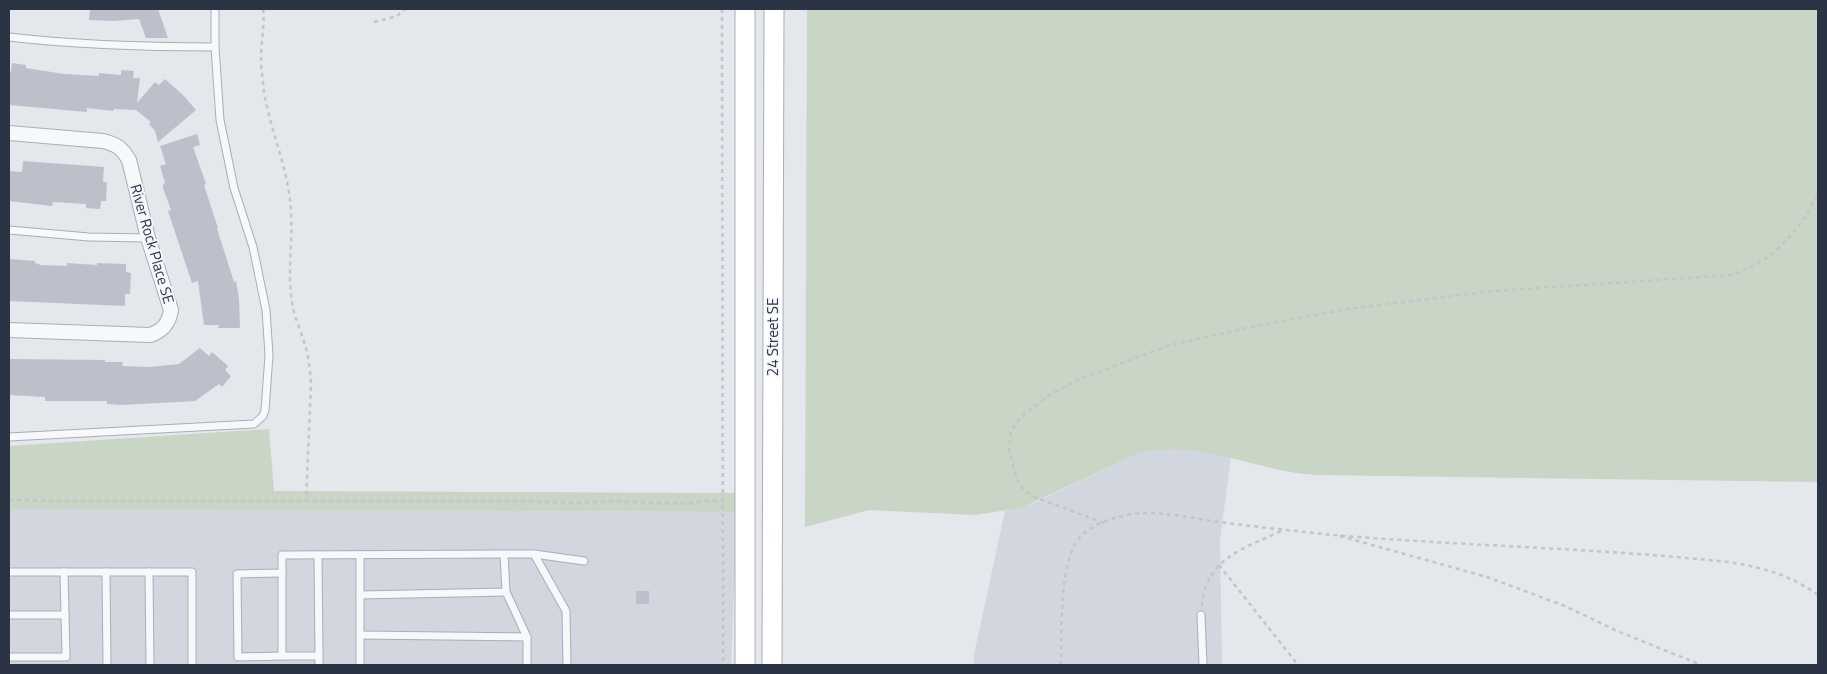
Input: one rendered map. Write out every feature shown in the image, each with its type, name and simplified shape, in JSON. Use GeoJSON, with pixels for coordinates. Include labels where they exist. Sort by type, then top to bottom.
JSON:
{"type":"FeatureCollection","features":[{"type":"Feature","properties":{"kind":"main road","name":"24 Street SE"},"geometry":{"type":"LineString","coordinates":[[745,9],[745,665]]}},
{"type":"Feature","properties":{"kind":"main road","name":"24 Street SE"},"geometry":{"type":"LineString","coordinates":[[772,665],[774,9]]}},
{"type":"Feature","properties":{"kind":"street","name":"River Rock Place SE"},"geometry":{"type":"LineString","coordinates":[[9,133],[103,141],[116,145],[123,150],[129,160],[148,238],[171,310],[168,322],[158,332],[150,335],[9,330]]}},
{"type":"Feature","properties":{"kind":"lane"},"geometry":{"type":"LineString","coordinates":[[9,437],[254,424],[263,416],[269,355],[266,310],[253,248],[234,188],[220,120],[215,46],[215,9]]}},
{"type":"Feature","properties":{"kind":"lane"},"geometry":{"type":"LineString","coordinates":[[9,37],[105,45],[215,46]]}},
{"type":"Feature","properties":{"kind":"lane"},"geometry":{"type":"LineString","coordinates":[[9,230],[148,238]]}},
{"type":"Feature","properties":{"kind":"lane"},"geometry":{"type":"LineString","coordinates":[[504,554],[506,592],[527,637],[527,665]]}},
{"type":"Feature","properties":{"kind":"lane"},"geometry":{"type":"LineString","coordinates":[[534,554],[566,611],[567,665]]}},
{"type":"Feature","properties":{"kind":"lane"},"geometry":{"type":"LineString","coordinates":[[282,656],[282,555],[534,554],[584,561]]}},
{"type":"Feature","properties":{"kind":"lane"},"geometry":{"type":"LineString","coordinates":[[318,555],[319,665]]}},
{"type":"Feature","properties":{"kind":"lane"},"geometry":{"type":"LineString","coordinates":[[360,555],[360,665]]}},
{"type":"Feature","properties":{"kind":"lane"},"geometry":{"type":"LineString","coordinates":[[9,572],[192,572],[192,665]]}},
{"type":"Feature","properties":{"kind":"lane"},"geometry":{"type":"LineString","coordinates":[[64,572],[66,665]]}},
{"type":"Feature","properties":{"kind":"lane"},"geometry":{"type":"LineString","coordinates":[[106,572],[106,665]]}},
{"type":"Feature","properties":{"kind":"lane"},"geometry":{"type":"LineString","coordinates":[[149,572],[150,665]]}},
{"type":"Feature","properties":{"kind":"lane"},"geometry":{"type":"LineString","coordinates":[[282,573],[238,574],[238,657],[319,656]]}},
{"type":"Feature","properties":{"kind":"lane"},"geometry":{"type":"LineString","coordinates":[[360,595],[506,592]]}},
{"type":"Feature","properties":{"kind":"lane"},"geometry":{"type":"LineString","coordinates":[[9,615],[65,615]]}},
{"type":"Feature","properties":{"kind":"lane"},"geometry":{"type":"LineString","coordinates":[[1202,615],[1203,665]]}},
{"type":"Feature","properties":{"kind":"lane"},"geometry":{"type":"LineString","coordinates":[[360,635],[527,637]]}},
{"type":"Feature","properties":{"kind":"lane"},"geometry":{"type":"LineString","coordinates":[[9,657],[66,657]]}},
{"type":"Feature","properties":{"kind":"path"},"geometry":{"type":"LineString","coordinates":[[263,9],[261,57],[264,90],[269,117],[289,184],[292,216],[289,252],[292,302],[310,367],[306,500]]}},
{"type":"Feature","properties":{"kind":"path"},"geometry":{"type":"LineString","coordinates":[[374,22],[397,16],[405,9]]}},
{"type":"Feature","properties":{"kind":"path"},"geometry":{"type":"LineString","coordinates":[[722,9],[723,665]]}},
{"type":"Feature","properties":{"kind":"path"},"geometry":{"type":"LineString","coordinates":[[1104,523],[1032,496],[1023,489],[1017,480],[1010,449],[1011,431],[1022,416],[1051,394],[1080,379],[1167,346],[1245,328],[1347,309],[1494,291],[1731,275],[1758,264],[1784,243],[1800,224],[1818,193]]}},
{"type":"Feature","properties":{"kind":"path"},"geometry":{"type":"LineString","coordinates":[[9,500],[527,501],[575,503],[612,500],[687,504],[722,500]]}},
{"type":"Feature","properties":{"kind":"path"},"geometry":{"type":"LineString","coordinates":[[1061,665],[1063,601],[1068,560],[1071,552],[1082,536],[1104,523],[1132,514],[1149,513],[1334,535],[1728,562],[1749,565],[1787,577],[1800,582],[1818,595]]}},
{"type":"Feature","properties":{"kind":"path"},"geometry":{"type":"LineString","coordinates":[[1202,615],[1202,599],[1206,587],[1211,574],[1219,565],[1235,553],[1283,530]]}},
{"type":"Feature","properties":{"kind":"path"},"geometry":{"type":"LineString","coordinates":[[1334,535],[1488,577],[1565,606],[1615,630],[1701,665]]}},
{"type":"Feature","properties":{"kind":"path"},"geometry":{"type":"LineString","coordinates":[[1219,565],[1298,665]]}},
{"type":"Feature","properties":{"kind":"shaded area"},"geometry":{"type":"Polygon","coordinates":[[[1157,449],[1209,452],[1231,457],[1220,540],[1222,665],[974,665],[974,655],[1005,511],[1034,503],[1139,453],[1157,449]]]}},
{"type":"Feature","properties":{"kind":"shaded area"},"geometry":{"type":"Polygon","coordinates":[[[9,509],[737,512],[731,665],[9,665],[9,509]]]}},
{"type":"Feature","properties":{"kind":"green space"},"geometry":{"type":"Polygon","coordinates":[[[807,9],[1818,9],[1818,482],[1317,475],[1294,473],[1207,453],[1163,450],[1139,453],[1021,508],[975,515],[869,510],[805,527],[807,9]]]}},
{"type":"Feature","properties":{"kind":"green space"},"geometry":{"type":"Polygon","coordinates":[[[269,429],[274,491],[736,493],[737,512],[9,509],[9,446],[269,429]]]}},
{"type":"Feature","properties":{"kind":"building"},"geometry":{"type":"Polygon","coordinates":[[[90,9],[158,9],[168,38],[146,38],[139,19],[89,20],[90,9]]]}},
{"type":"Feature","properties":{"kind":"building"},"geometry":{"type":"Polygon","coordinates":[[[12,63],[26,65],[26,68],[64,74],[99,76],[99,73],[121,75],[121,70],[134,71],[133,78],[140,78],[137,103],[155,82],[159,85],[165,79],[196,110],[158,142],[155,131],[149,124],[151,122],[136,110],[114,109],[113,111],[87,108],[87,112],[9,105],[9,71],[11,72],[12,63]]]}},
{"type":"Feature","properties":{"kind":"building"},"geometry":{"type":"Polygon","coordinates":[[[197,134],[200,145],[193,147],[206,184],[204,185],[234,282],[236,281],[240,328],[217,328],[220,325],[204,325],[198,281],[192,283],[168,211],[171,210],[163,188],[165,183],[160,166],[166,164],[160,146],[197,134]]]}},
{"type":"Feature","properties":{"kind":"building"},"geometry":{"type":"Polygon","coordinates":[[[23,161],[104,167],[103,182],[107,182],[106,201],[101,201],[100,209],[86,208],[86,204],[53,202],[52,206],[9,201],[9,171],[22,172],[23,161]]]}},
{"type":"Feature","properties":{"kind":"building"},"geometry":{"type":"Polygon","coordinates":[[[9,259],[35,261],[35,263],[41,265],[67,266],[67,263],[126,264],[126,272],[131,273],[130,294],[125,294],[125,306],[9,301],[9,259]]]}},
{"type":"Feature","properties":{"kind":"building"},"geometry":{"type":"Polygon","coordinates":[[[200,348],[209,356],[212,352],[228,366],[225,370],[231,376],[222,387],[219,384],[195,401],[121,405],[107,404],[107,401],[45,401],[45,397],[9,395],[9,359],[105,360],[105,362],[123,362],[122,366],[149,367],[179,364],[200,348]]]}},
{"type":"Feature","properties":{"kind":"building"},"geometry":{"type":"Polygon","coordinates":[[[636,591],[649,591],[649,604],[636,604],[636,591]]]}}]}
